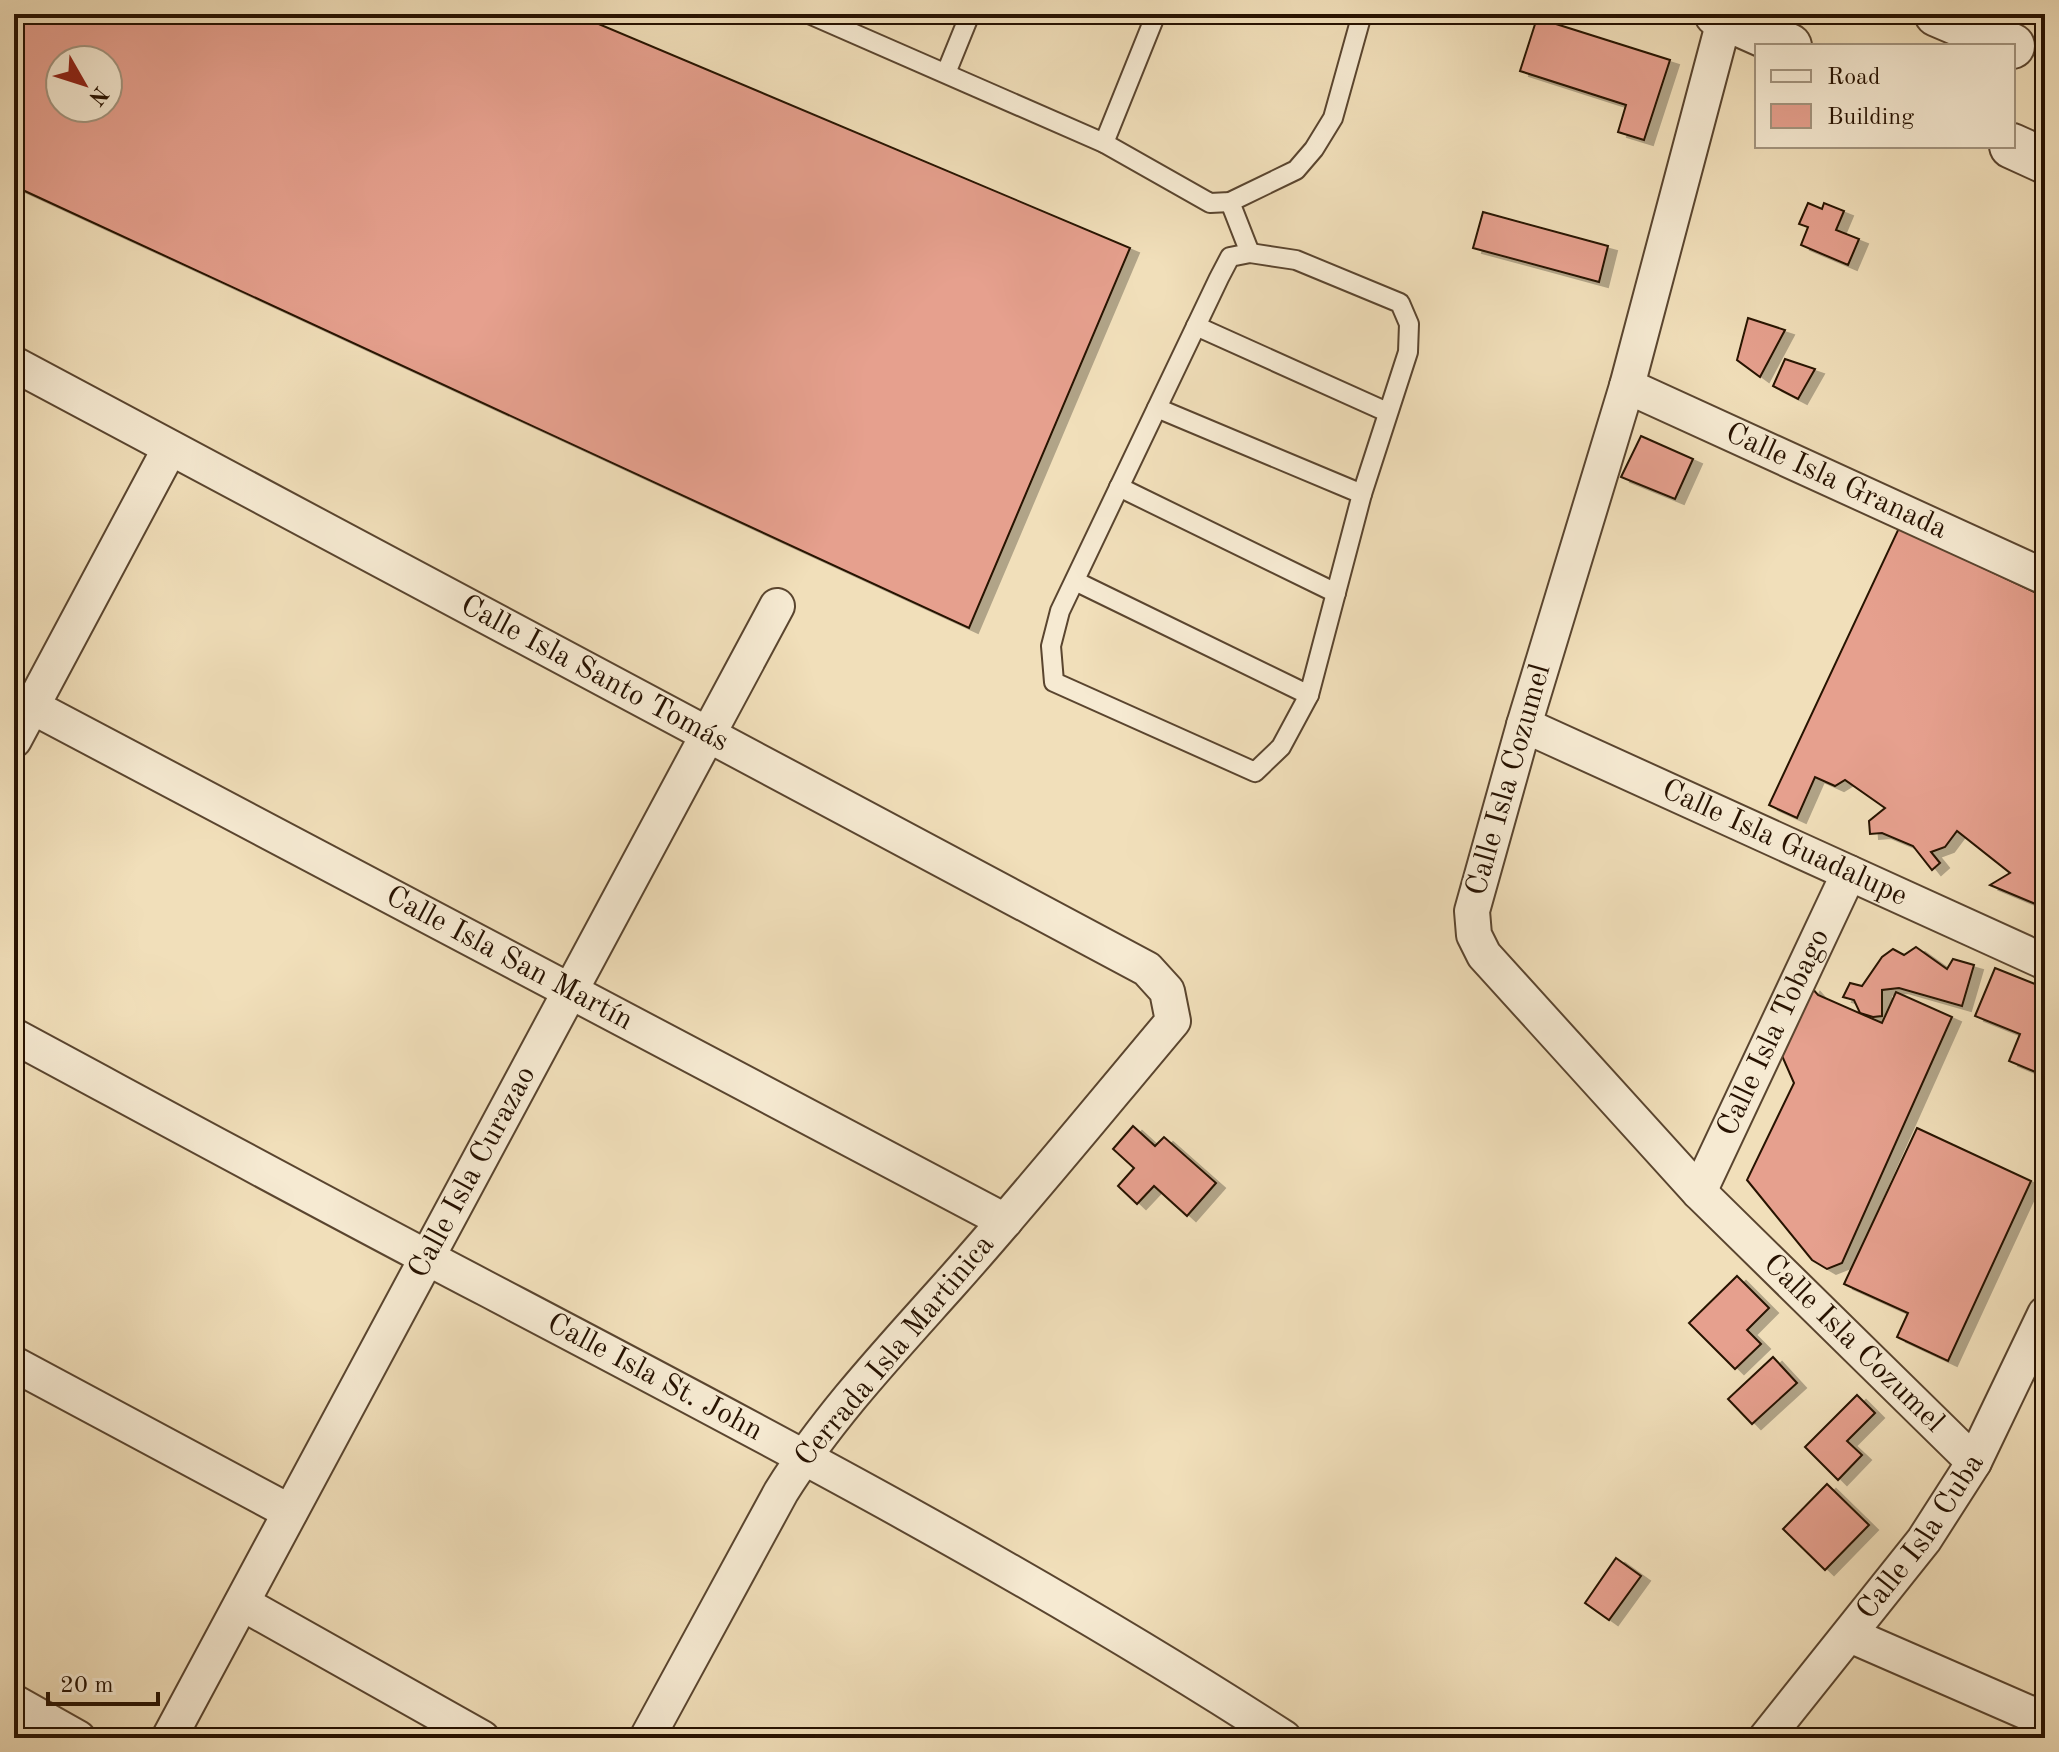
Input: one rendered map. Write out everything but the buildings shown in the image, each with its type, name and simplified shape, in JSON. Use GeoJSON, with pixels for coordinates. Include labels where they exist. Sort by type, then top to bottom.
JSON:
{"type":"FeatureCollection","features":[{"type":"Feature","properties":{"kind":"street"},"geometry":{"type":"LineString","coordinates":[[1937,14],[2007,44]]}},
{"type":"Feature","properties":{"kind":"street"},"geometry":{"type":"LineString","coordinates":[[1721,16],[1784,44]]}},
{"type":"Feature","properties":{"kind":"street","name":"Calle Isla Cozumel"},"geometry":{"type":"LineString","coordinates":[[1721,16],[1627,386],[1524,725],[1472,911],[1474,935],[1484,955],[1699,1192],[1974,1462]]}},
{"type":"Feature","properties":{"kind":"street"},"geometry":{"type":"LineString","coordinates":[[2015,47],[2045,60]]}},
{"type":"Feature","properties":{"kind":"street"},"geometry":{"type":"LineString","coordinates":[[2015,147],[2045,161]]}},
{"type":"Feature","properties":{"kind":"street","name":"Calle Isla Santo Tomás"},"geometry":{"type":"LineString","coordinates":[[14,364],[1147,969],[1167,991]]}},
{"type":"Feature","properties":{"kind":"street","name":"Calle Isla Granada"},"geometry":{"type":"LineString","coordinates":[[1627,386],[2045,577]]}},
{"type":"Feature","properties":{"kind":"street"},"geometry":{"type":"LineString","coordinates":[[14,740],[23,702],[170,448]]}},
{"type":"Feature","properties":{"kind":"street","name":"Calle Isla Curazao"},"geometry":{"type":"LineString","coordinates":[[169,1738],[777,606]]}},
{"type":"Feature","properties":{"kind":"street","name":"Calle Isla San Martín"},"geometry":{"type":"LineString","coordinates":[[23,702],[1005,1221]]}},
{"type":"Feature","properties":{"kind":"street","name":"Calle Isla Guadalupe"},"geometry":{"type":"LineString","coordinates":[[1524,725],[2045,962]]}},
{"type":"Feature","properties":{"kind":"street","name":"Calle Isla Tobago"},"geometry":{"type":"LineString","coordinates":[[1699,1192],[1849,873]]}},
{"type":"Feature","properties":{"kind":"street","name":"Cerrada Isla Martinica"},"geometry":{"type":"LineString","coordinates":[[647,1738],[804,1455],[1173,1021],[1167,991]]}},
{"type":"Feature","properties":{"kind":"street","name":"Calle Isla St. John"},"geometry":{"type":"LineString","coordinates":[[14,1036],[804,1455],[1031,1582],[1284,1738]]}},
{"type":"Feature","properties":{"kind":"street","name":"Calle Isla Cuba"},"geometry":{"type":"LineString","coordinates":[[1766,1738],[1924,1540],[1974,1462],[2043,1323]]}},
{"type":"Feature","properties":{"kind":"street"},"geometry":{"type":"LineString","coordinates":[[14,1364],[290,1512]]}},
{"type":"Feature","properties":{"kind":"street"},"geometry":{"type":"LineString","coordinates":[[242,1603],[482,1738]]}},
{"type":"Feature","properties":{"kind":"street"},"geometry":{"type":"LineString","coordinates":[[1850,1635],[2045,1720]]}},
{"type":"Feature","properties":{"kind":"street"},"geometry":{"type":"LineString","coordinates":[[14,1702],[78,1738]]}},
{"type":"Feature","properties":{"kind":"lane"},"geometry":{"type":"LineString","coordinates":[[809,14],[1104,143],[1210,203],[1230,202],[1296,170],[1314,149],[1333,118],[1362,14]]}},
{"type":"Feature","properties":{"kind":"lane"},"geometry":{"type":"LineString","coordinates":[[946,73],[970,14]]}},
{"type":"Feature","properties":{"kind":"lane"},"geometry":{"type":"LineString","coordinates":[[1104,143],[1156,14]]}},
{"type":"Feature","properties":{"kind":"lane"},"geometry":{"type":"LineString","coordinates":[[1230,202],[1250,253]]}},
{"type":"Feature","properties":{"kind":"lane"},"geometry":{"type":"LineString","coordinates":[[1250,253],[1296,260],[1400,303],[1409,324],[1408,352],[1362,494],[1309,695],[1281,747],[1255,772],[1054,682],[1051,646],[1060,611],[1230,257],[1250,253]]}},
{"type":"Feature","properties":{"kind":"lane"},"geometry":{"type":"LineString","coordinates":[[1196,326],[1387,412]]}},
{"type":"Feature","properties":{"kind":"lane"},"geometry":{"type":"LineString","coordinates":[[1157,408],[1362,494]]}},
{"type":"Feature","properties":{"kind":"lane"},"geometry":{"type":"LineString","coordinates":[[1119,487],[1336,593]]}},
{"type":"Feature","properties":{"kind":"lane"},"geometry":{"type":"LineString","coordinates":[[1075,581],[1309,695]]}}]}
